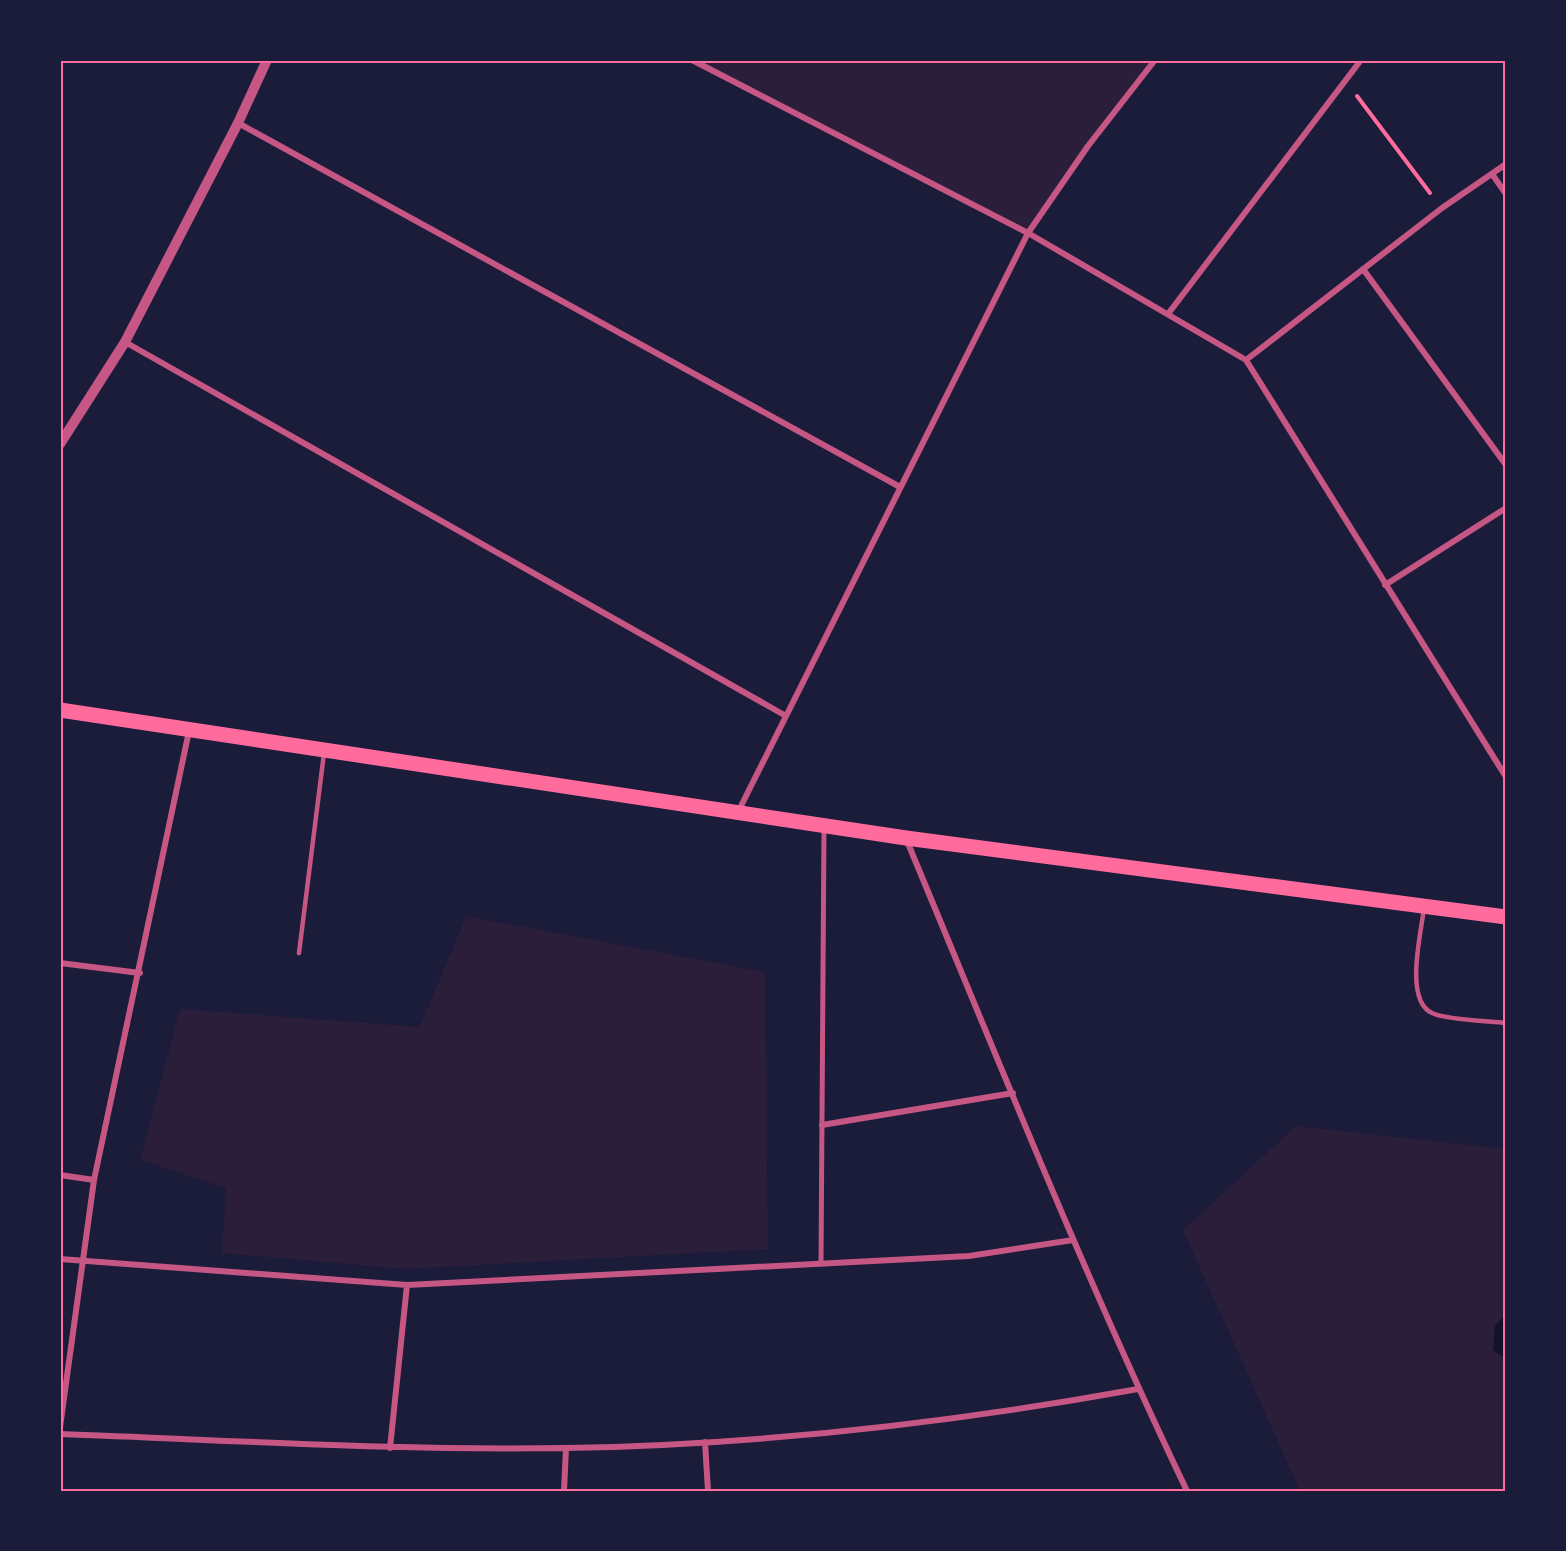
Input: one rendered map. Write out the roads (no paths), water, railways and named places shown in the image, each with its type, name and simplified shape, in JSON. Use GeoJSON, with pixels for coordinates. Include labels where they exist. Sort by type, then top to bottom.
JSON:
{"type":"FeatureCollection","features":[{"type":"Feature","properties":{"kind":"main road"},"geometry":{"type":"LineString","coordinates":[[60,710],[906,838],[1506,917]]}},
{"type":"Feature","properties":{"kind":"street"},"geometry":{"type":"LineString","coordinates":[[60,444],[125,342],[238,123],[267,60]]}},
{"type":"Feature","properties":{"kind":"street"},"geometry":{"type":"LineString","coordinates":[[692,60],[1028,233],[1246,360],[1506,777]]}},
{"type":"Feature","properties":{"kind":"street"},"geometry":{"type":"LineString","coordinates":[[738,812],[1028,233],[1088,146],[1155,60]]}},
{"type":"Feature","properties":{"kind":"street"},"geometry":{"type":"LineString","coordinates":[[1168,315],[1360,60]]}},
{"type":"Feature","properties":{"kind":"street"},"geometry":{"type":"LineString","coordinates":[[238,123],[900,487]]}},
{"type":"Feature","properties":{"kind":"street"},"geometry":{"type":"LineString","coordinates":[[1246,360],[1442,207],[1506,164]]}},
{"type":"Feature","properties":{"kind":"street"},"geometry":{"type":"LineString","coordinates":[[1492,174],[1506,194]]}},
{"type":"Feature","properties":{"kind":"street"},"geometry":{"type":"LineString","coordinates":[[1364,269],[1506,465]]}},
{"type":"Feature","properties":{"kind":"street"},"geometry":{"type":"LineString","coordinates":[[125,342],[786,716]]}},
{"type":"Feature","properties":{"kind":"street"},"geometry":{"type":"LineString","coordinates":[[1385,585],[1506,508]]}},
{"type":"Feature","properties":{"kind":"street"},"geometry":{"type":"LineString","coordinates":[[60,1427],[94,1180],[140,973],[189,731]]}},
{"type":"Feature","properties":{"kind":"street"},"geometry":{"type":"LineString","coordinates":[[821,1263],[824,825]]}},
{"type":"Feature","properties":{"kind":"street"},"geometry":{"type":"LineString","coordinates":[[906,838],[1073,1240],[1138,1389],[1187,1491]]}},
{"type":"Feature","properties":{"kind":"street"},"geometry":{"type":"LineString","coordinates":[[60,963],[140,973]]}},
{"type":"Feature","properties":{"kind":"street"},"geometry":{"type":"LineString","coordinates":[[822,1125],[1013,1093]]}},
{"type":"Feature","properties":{"kind":"street"},"geometry":{"type":"LineString","coordinates":[[60,1175],[94,1180]]}},
{"type":"Feature","properties":{"kind":"street"},"geometry":{"type":"LineString","coordinates":[[60,1259],[407,1285],[969,1256],[1073,1240]]}},
{"type":"Feature","properties":{"kind":"street"},"geometry":{"type":"LineString","coordinates":[[390,1448],[407,1285]]}},
{"type":"Feature","properties":{"kind":"street"},"geometry":{"type":"LineString","coordinates":[[60,1434],[390,1448],[566,1448],[705,1442],[928,1421],[1138,1389]]}},
{"type":"Feature","properties":{"kind":"street"},"geometry":{"type":"LineString","coordinates":[[705,1442],[708,1491]]}},
{"type":"Feature","properties":{"kind":"street"},"geometry":{"type":"LineString","coordinates":[[564,1491],[566,1448]]}},
{"type":"Feature","properties":{"kind":"lane"},"geometry":{"type":"LineString","coordinates":[[299,953],[325,750]]}},
{"type":"Feature","properties":{"kind":"lane"},"geometry":{"type":"LineString","coordinates":[[1424,906],[1415,987],[1421,1004],[1433,1014],[1506,1023]]}}]}
